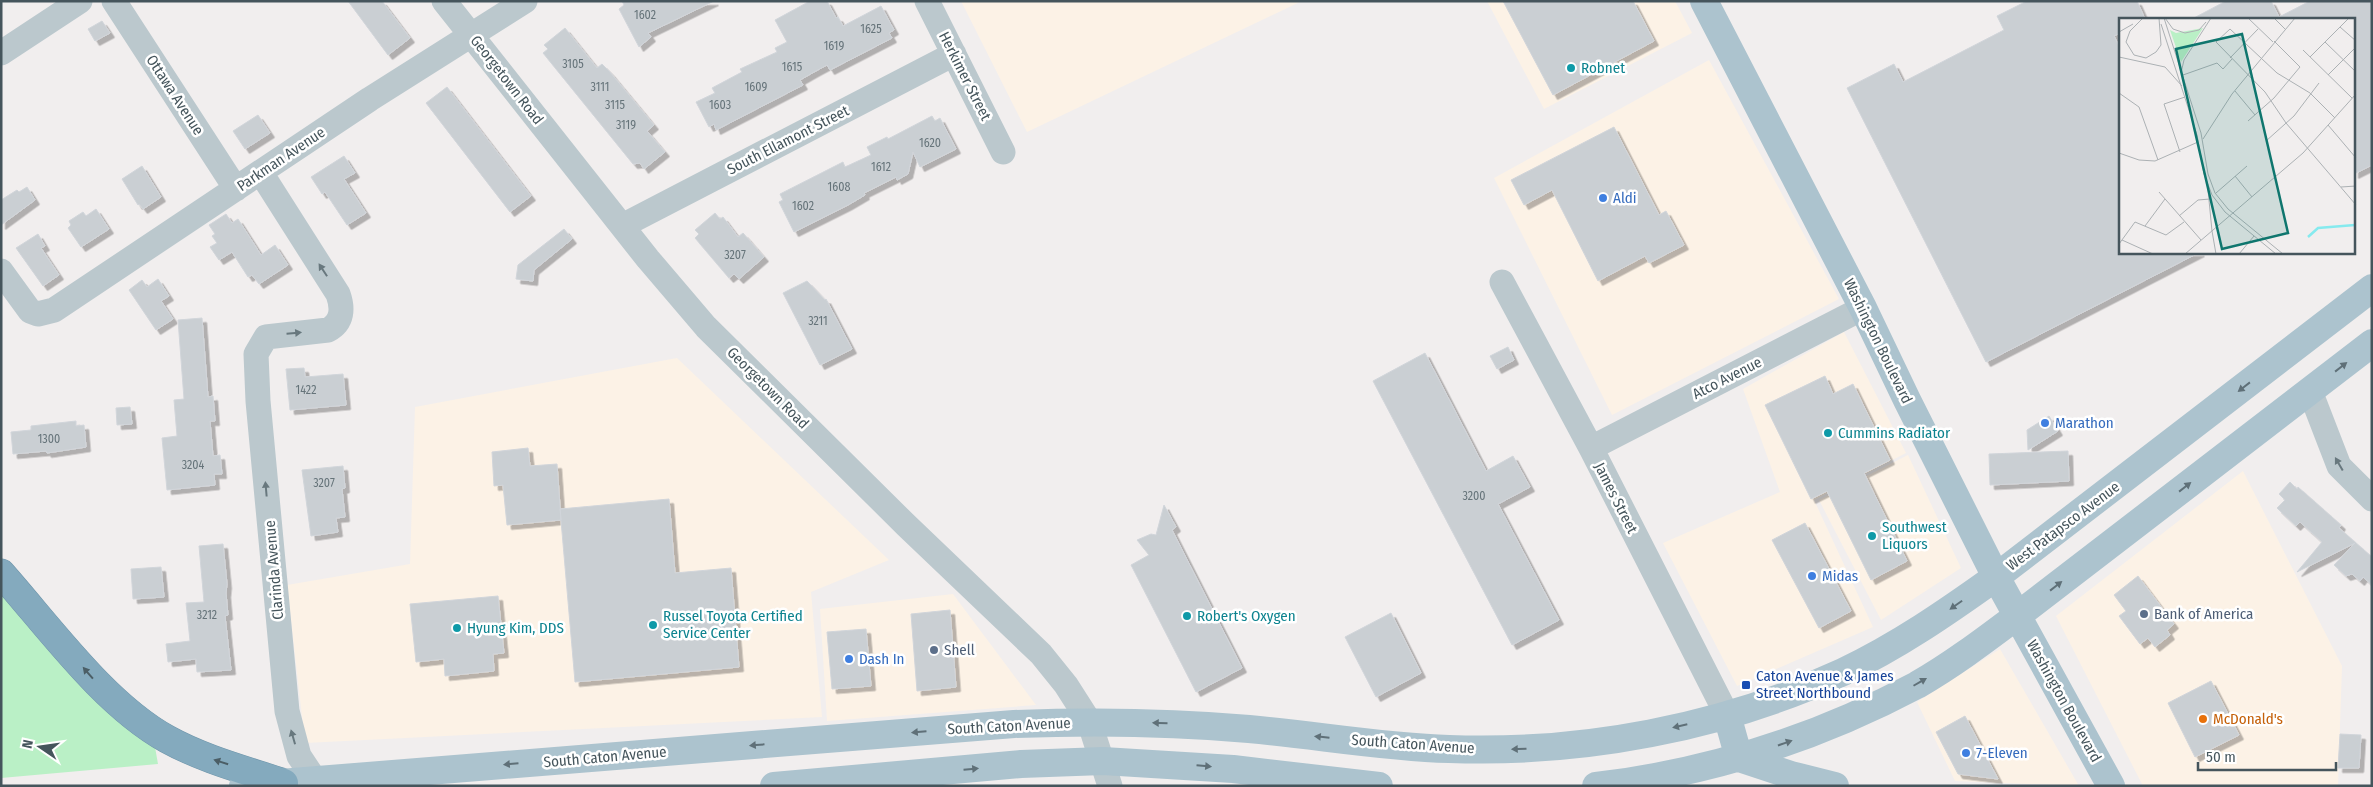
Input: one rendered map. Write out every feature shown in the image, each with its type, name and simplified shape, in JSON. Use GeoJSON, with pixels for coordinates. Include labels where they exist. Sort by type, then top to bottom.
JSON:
{"type":"FeatureCollection","features":[{"type":"Feature","properties":{"kind":"highway"},"geometry":{"type":"LineString","coordinates":[[1,573],[102,688],[138,720],[167,740],[203,755],[284,782]]}},
{"type":"Feature","properties":{"kind":"main road","name":"Washington Boulevard"},"geometry":{"type":"LineString","coordinates":[[1704,1],[1863,308],[1996,577],[2111,786]]}},
{"type":"Feature","properties":{"kind":"main road","name":"West Patapsco Avenue"},"geometry":{"type":"LineString","coordinates":[[1727,715],[1793,693],[1845,671],[1899,642],[1996,577],[2372,288]]}},
{"type":"Feature","properties":{"kind":"main road"},"geometry":{"type":"LineString","coordinates":[[1605,785],[1676,773],[1739,758],[1810,734],[1918,684],[1963,656],[2017,616],[2372,343]]}},
{"type":"Feature","properties":{"kind":"main road","name":"South Caton Avenue"},"geometry":{"type":"LineString","coordinates":[[243,786],[1014,724],[1090,721],[1178,724],[1250,729],[1447,750],[1488,750],[1548,748],[1601,741],[1727,715]]}},
{"type":"Feature","properties":{"kind":"main road"},"geometry":{"type":"LineString","coordinates":[[1727,715],[1739,758],[1788,781],[1835,786]]}},
{"type":"Feature","properties":{"kind":"main road"},"geometry":{"type":"LineString","coordinates":[[774,786],[1021,764],[1106,774],[1234,769],[1379,786]]}},
{"type":"Feature","properties":{"kind":"street"},"geometry":{"type":"LineString","coordinates":[[1,53],[80,1]]}},
{"type":"Feature","properties":{"kind":"street","name":"Ottawa Avenue"},"geometry":{"type":"LineString","coordinates":[[114,1],[236,189]]}},
{"type":"Feature","properties":{"kind":"street","name":"Georgetown Road"},"geometry":{"type":"LineString","coordinates":[[444,1],[622,226],[706,326],[907,526],[1041,654],[1066,685],[1090,721],[1106,774]]}},
{"type":"Feature","properties":{"kind":"street","name":"Parkman Avenue"},"geometry":{"type":"LineString","coordinates":[[1,271],[30,311],[38,314],[54,310],[261,173],[370,98],[524,1]]}},
{"type":"Feature","properties":{"kind":"street","name":"Herkimer Street"},"geometry":{"type":"LineString","coordinates":[[927,1],[1002,152]]}},
{"type":"Feature","properties":{"kind":"street","name":"South Ellamont Street"},"geometry":{"type":"LineString","coordinates":[[622,226],[954,54]]}},
{"type":"Feature","properties":{"kind":"street","name":"Clarinda Avenue"},"geometry":{"type":"LineString","coordinates":[[261,173],[338,294],[341,303],[341,314],[336,326],[328,330],[266,336],[256,354],[258,401],[286,711],[299,756],[315,780]]}},
{"type":"Feature","properties":{"kind":"street","name":"James Street"},"geometry":{"type":"LineString","coordinates":[[1502,282],[1591,448],[1727,715]]}},
{"type":"Feature","properties":{"kind":"street","name":"Atco Avenue"},"geometry":{"type":"LineString","coordinates":[[1591,448],[1863,308]]}},
{"type":"Feature","properties":{"kind":"street"},"geometry":{"type":"LineString","coordinates":[[2310,391],[2339,466],[2372,499]]}},
{"type":"Feature","properties":{"kind":"shaded area"},"geometry":{"type":"Polygon","coordinates":[[[961,1],[1302,1],[1027,132],[961,1]]]}},
{"type":"Feature","properties":{"kind":"shaded area","name":"Robnet"},"geometry":{"type":"Polygon","coordinates":[[[1487,1],[1675,1],[1692,33],[1544,109],[1487,1]]]}},
{"type":"Feature","properties":{"kind":"shaded area"},"geometry":{"type":"Polygon","coordinates":[[[1709,60],[1839,299],[1612,415],[1494,178],[1709,60]]]}},
{"type":"Feature","properties":{"kind":"shaded area"},"geometry":{"type":"Polygon","coordinates":[[[1844,332],[1906,453],[1814,500],[1873,627],[1737,686],[1663,543],[1780,492],[1743,389],[1844,332]]]}},
{"type":"Feature","properties":{"kind":"shaded area"},"geometry":{"type":"Polygon","coordinates":[[[677,358],[889,560],[811,592],[822,717],[305,743],[287,585],[410,564],[415,407],[677,358]]]}},
{"type":"Feature","properties":{"kind":"shaded area"},"geometry":{"type":"Polygon","coordinates":[[[1908,455],[1961,568],[1881,620],[1819,500],[1908,455]]]}},
{"type":"Feature","properties":{"kind":"shaded area"},"geometry":{"type":"Polygon","coordinates":[[[2243,471],[2342,666],[2338,786],[2143,786],[2056,616],[2243,471]]]}},
{"type":"Feature","properties":{"kind":"shaded area"},"geometry":{"type":"Polygon","coordinates":[[[953,594],[1036,705],[827,721],[820,609],[953,594]]]}},
{"type":"Feature","properties":{"kind":"shaded area"},"geometry":{"type":"Polygon","coordinates":[[[2000,649],[2079,786],[1955,781],[1917,702],[2000,649]]]}},
{"type":"Feature","properties":{"kind":"green space"},"geometry":{"type":"Polygon","coordinates":[[[1,593],[118,721],[155,747],[158,764],[1,778],[1,593]]]}},
{"type":"Feature","properties":{"kind":"building"},"geometry":{"type":"Polygon","coordinates":[[[348,1],[382,1],[410,38],[388,55],[348,1]]]}},
{"type":"Feature","properties":{"kind":"building"},"geometry":{"type":"Polygon","coordinates":[[[622,1],[714,1],[648,33],[651,37],[639,47],[619,9],[624,5],[622,1]]]}},
{"type":"Feature","properties":{"kind":"building"},"geometry":{"type":"Polygon","coordinates":[[[810,1],[827,1],[836,18],[838,17],[843,26],[881,6],[894,30],[889,33],[892,38],[830,70],[827,65],[800,80],[803,85],[716,130],[714,124],[709,127],[696,102],[715,93],[712,88],[742,72],[740,69],[777,52],[775,48],[787,42],[775,20],[810,1]]]}},
{"type":"Feature","properties":{"kind":"building","name":"Robnet"},"geometry":{"type":"Polygon","coordinates":[[[1503,1],[1633,1],[1654,41],[1553,95],[1503,1]]]}},
{"type":"Feature","properties":{"kind":"building"},"geometry":{"type":"Polygon","coordinates":[[[2027,1],[2137,1],[2145,18],[2119,18],[2119,34],[2114,36],[2119,46],[2119,254],[2196,254],[1986,362],[1847,88],[1894,64],[1903,82],[2004,30],[1997,16],[2027,1]]]}},
{"type":"Feature","properties":{"kind":"building"},"geometry":{"type":"Polygon","coordinates":[[[2226,1],[2271,1],[2279,17],[2310,1],[2372,1],[2372,165],[2356,173],[2356,18],[2194,18],[2226,1]]]}},
{"type":"Feature","properties":{"kind":"building"},"geometry":{"type":"Polygon","coordinates":[[[102,21],[110,33],[95,41],[88,29],[102,21]]]}},
{"type":"Feature","properties":{"kind":"building"},"geometry":{"type":"Polygon","coordinates":[[[565,28],[597,68],[602,64],[609,71],[654,125],[647,131],[665,152],[644,169],[640,163],[633,164],[543,53],[548,49],[544,45],[565,28]]]}},
{"type":"Feature","properties":{"kind":"building"},"geometry":{"type":"Polygon","coordinates":[[[447,87],[531,196],[510,212],[426,103],[447,87]]]}},
{"type":"Feature","properties":{"kind":"building"},"geometry":{"type":"Polygon","coordinates":[[[258,115],[270,133],[245,149],[233,131],[258,115]]]}},
{"type":"Feature","properties":{"kind":"building"},"geometry":{"type":"Polygon","coordinates":[[[932,116],[935,121],[940,118],[956,149],[920,167],[913,152],[908,174],[897,180],[896,177],[864,193],[865,195],[848,205],[794,232],[779,202],[783,200],[780,194],[843,162],[845,167],[871,155],[867,147],[887,137],[888,139],[932,116]]]}},
{"type":"Feature","properties":{"kind":"building","name":"Aldi"},"geometry":{"type":"Polygon","coordinates":[[[1614,127],[1659,215],[1666,211],[1684,245],[1649,263],[1645,256],[1598,281],[1552,190],[1524,205],[1511,180],[1614,127]]]}},
{"type":"Feature","properties":{"kind":"building"},"geometry":{"type":"Polygon","coordinates":[[[344,156],[355,173],[344,179],[366,213],[347,225],[325,192],[322,194],[311,177],[344,156]]]}},
{"type":"Feature","properties":{"kind":"building"},"geometry":{"type":"Polygon","coordinates":[[[142,166],[161,197],[143,209],[138,205],[122,179],[142,166]]]}},
{"type":"Feature","properties":{"kind":"building"},"geometry":{"type":"Polygon","coordinates":[[[27,187],[35,200],[1,225],[1,200],[17,190],[19,192],[27,187]]]}},
{"type":"Feature","properties":{"kind":"building"},"geometry":{"type":"Polygon","coordinates":[[[96,209],[109,229],[81,247],[68,228],[71,225],[69,221],[83,212],[86,216],[96,209]]]}},
{"type":"Feature","properties":{"kind":"building"},"geometry":{"type":"Polygon","coordinates":[[[715,213],[720,219],[723,217],[738,237],[743,233],[764,257],[739,279],[734,274],[729,278],[695,238],[699,234],[695,230],[715,213]]]}},
{"type":"Feature","properties":{"kind":"building"},"geometry":{"type":"Polygon","coordinates":[[[226,214],[232,223],[238,219],[261,255],[275,245],[288,265],[259,284],[252,275],[248,277],[232,252],[219,260],[210,247],[217,243],[212,236],[215,234],[209,225],[226,214]]]}},
{"type":"Feature","properties":{"kind":"building"},"geometry":{"type":"Polygon","coordinates":[[[564,229],[572,239],[534,270],[533,281],[516,279],[518,265],[564,229]]]}},
{"type":"Feature","properties":{"kind":"building"},"geometry":{"type":"Polygon","coordinates":[[[38,234],[45,246],[41,248],[59,275],[43,286],[16,248],[38,234]]]}},
{"type":"Feature","properties":{"kind":"building"},"geometry":{"type":"Polygon","coordinates":[[[158,279],[169,296],[161,301],[173,319],[156,330],[129,290],[142,280],[147,287],[158,279]]]}},
{"type":"Feature","properties":{"kind":"building"},"geometry":{"type":"Polygon","coordinates":[[[807,281],[826,299],[852,349],[820,365],[783,293],[807,281]]]}},
{"type":"Feature","properties":{"kind":"building"},"geometry":{"type":"Polygon","coordinates":[[[202,318],[208,397],[213,396],[215,421],[210,421],[213,456],[220,455],[222,474],[214,474],[215,485],[167,490],[162,438],[177,436],[174,400],[184,399],[178,320],[202,318]]]}},
{"type":"Feature","properties":{"kind":"building"},"geometry":{"type":"Polygon","coordinates":[[[1508,347],[1514,360],[1497,369],[1490,356],[1508,347]]]}},
{"type":"Feature","properties":{"kind":"building"},"geometry":{"type":"Polygon","coordinates":[[[1425,353],[1486,471],[1513,456],[1530,487],[1498,504],[1559,620],[1512,645],[1373,381],[1425,353]]]}},
{"type":"Feature","properties":{"kind":"building"},"geometry":{"type":"Polygon","coordinates":[[[304,368],[305,377],[343,374],[346,405],[290,410],[286,369],[304,368]]]}},
{"type":"Feature","properties":{"kind":"building","name":"Cummins Radiator"},"geometry":{"type":"Polygon","coordinates":[[[1825,376],[1833,394],[1853,384],[1890,460],[1864,473],[1907,561],[1871,580],[1827,491],[1811,499],[1765,405],[1825,376]]]}},
{"type":"Feature","properties":{"kind":"building"},"geometry":{"type":"Polygon","coordinates":[[[130,407],[132,424],[117,425],[116,408],[130,407]]]}},
{"type":"Feature","properties":{"kind":"building","name":"Marathon"},"geometry":{"type":"Polygon","coordinates":[[[2049,416],[2058,431],[2028,450],[2027,430],[2049,416]]]}},
{"type":"Feature","properties":{"kind":"building"},"geometry":{"type":"Polygon","coordinates":[[[76,421],[76,426],[84,425],[86,447],[47,453],[46,451],[13,454],[11,432],[31,430],[31,426],[76,421]]]}},
{"type":"Feature","properties":{"kind":"building"},"geometry":{"type":"Polygon","coordinates":[[[528,448],[530,466],[557,464],[561,520],[507,525],[503,485],[494,486],[492,452],[528,448]]]}},
{"type":"Feature","properties":{"kind":"building","name":"Marathon"},"geometry":{"type":"Polygon","coordinates":[[[2068,451],[2069,481],[1990,485],[1989,454],[2068,451]]]}},
{"type":"Feature","properties":{"kind":"building"},"geometry":{"type":"Polygon","coordinates":[[[343,466],[345,488],[342,489],[345,517],[336,518],[338,532],[311,536],[302,470],[343,466]]]}},
{"type":"Feature","properties":{"kind":"building"},"geometry":{"type":"Polygon","coordinates":[[[2290,482],[2341,525],[2339,528],[2372,557],[2372,585],[2363,577],[2360,581],[2352,574],[2346,576],[2334,565],[2355,543],[2297,572],[2322,542],[2300,522],[2296,526],[2277,508],[2285,500],[2279,494],[2290,482]]]}},
{"type":"Feature","properties":{"kind":"building","name":"Russel Toyota Certified Service Center"},"geometry":{"type":"Polygon","coordinates":[[[669,499],[675,573],[731,568],[739,667],[575,682],[560,509],[669,499]]]}},
{"type":"Feature","properties":{"kind":"building","name":"Robert's Oxygen"},"geometry":{"type":"Polygon","coordinates":[[[1164,505],[1176,527],[1172,530],[1242,668],[1196,692],[1131,565],[1149,555],[1137,540],[1151,534],[1156,535],[1164,505]]]}},
{"type":"Feature","properties":{"kind":"building","name":"Midas"},"geometry":{"type":"Polygon","coordinates":[[[1805,523],[1851,611],[1819,628],[1772,540],[1805,523]]]}},
{"type":"Feature","properties":{"kind":"building"},"geometry":{"type":"Polygon","coordinates":[[[223,544],[228,615],[225,616],[231,670],[197,672],[196,659],[168,662],[166,644],[190,641],[186,603],[204,602],[199,546],[223,544]]]}},
{"type":"Feature","properties":{"kind":"building"},"geometry":{"type":"Polygon","coordinates":[[[161,567],[164,597],[133,599],[131,569],[161,567]]]}},
{"type":"Feature","properties":{"kind":"building","name":"Bank of America"},"geometry":{"type":"Polygon","coordinates":[[[2138,576],[2174,624],[2167,630],[2170,635],[2155,647],[2148,638],[2140,644],[2119,616],[2126,611],[2114,595],[2138,576]]]}},
{"type":"Feature","properties":{"kind":"building","name":"Hyung Kim, DDS"},"geometry":{"type":"Polygon","coordinates":[[[498,596],[504,653],[493,654],[494,671],[445,676],[444,659],[416,662],[410,604],[498,596]]]}},
{"type":"Feature","properties":{"kind":"building","name":"Shell"},"geometry":{"type":"Polygon","coordinates":[[[950,610],[956,687],[917,691],[911,614],[950,610]]]}},
{"type":"Feature","properties":{"kind":"building"},"geometry":{"type":"Polygon","coordinates":[[[1391,613],[1421,673],[1376,697],[1345,637],[1391,613]]]}},
{"type":"Feature","properties":{"kind":"building","name":"Dash In"},"geometry":{"type":"Polygon","coordinates":[[[866,629],[871,686],[832,689],[827,632],[866,629]]]}},
{"type":"Feature","properties":{"kind":"building","name":"McDonald's"},"geometry":{"type":"Polygon","coordinates":[[[2211,681],[2239,735],[2195,757],[2168,703],[2211,681]]]}},
{"type":"Feature","properties":{"kind":"building","name":"7-Eleven"},"geometry":{"type":"Polygon","coordinates":[[[1965,716],[1998,779],[1958,774],[1936,732],[1965,716]]]}},
{"type":"Feature","properties":{"kind":"building"},"geometry":{"type":"Polygon","coordinates":[[[2340,734],[2361,735],[2359,768],[2338,768],[2340,734]]]}},
{"type":"Feature","properties":{"kind":"place","name":"Robnet"},"geometry":{"type":"Point","coordinates":[1571,68]}},
{"type":"Feature","properties":{"kind":"place","name":"Aldi"},"geometry":{"type":"Point","coordinates":[1603,198]}},
{"type":"Feature","properties":{"kind":"place","name":"Marathon"},"geometry":{"type":"Point","coordinates":[2045,423]}},
{"type":"Feature","properties":{"kind":"place","name":"Cummins Radiator"},"geometry":{"type":"Point","coordinates":[1828,433]}},
{"type":"Feature","properties":{"kind":"place","name":"Southwest Liquors"},"geometry":{"type":"Point","coordinates":[1872,536]}},
{"type":"Feature","properties":{"kind":"place","name":"Midas"},"geometry":{"type":"Point","coordinates":[1812,576]}},
{"type":"Feature","properties":{"kind":"place","name":"Bank of America"},"geometry":{"type":"Point","coordinates":[2144,614]}},
{"type":"Feature","properties":{"kind":"place","name":"Robert's Oxygen"},"geometry":{"type":"Point","coordinates":[1187,616]}},
{"type":"Feature","properties":{"kind":"place","name":"Russel Toyota Certified Service Center"},"geometry":{"type":"Point","coordinates":[653,625]}},
{"type":"Feature","properties":{"kind":"place","name":"Hyung Kim, DDS"},"geometry":{"type":"Point","coordinates":[457,628]}},
{"type":"Feature","properties":{"kind":"place","name":"Shell"},"geometry":{"type":"Point","coordinates":[934,650]}},
{"type":"Feature","properties":{"kind":"place","name":"Dash In"},"geometry":{"type":"Point","coordinates":[849,659]}},
{"type":"Feature","properties":{"kind":"place","name":"Caton Avenue & James Street Northbound"},"geometry":{"type":"Point","coordinates":[1746,685]}},
{"type":"Feature","properties":{"kind":"place","name":"McDonald's"},"geometry":{"type":"Point","coordinates":[2203,719]}},
{"type":"Feature","properties":{"kind":"place","name":"7-Eleven"},"geometry":{"type":"Point","coordinates":[1966,753]}}]}
